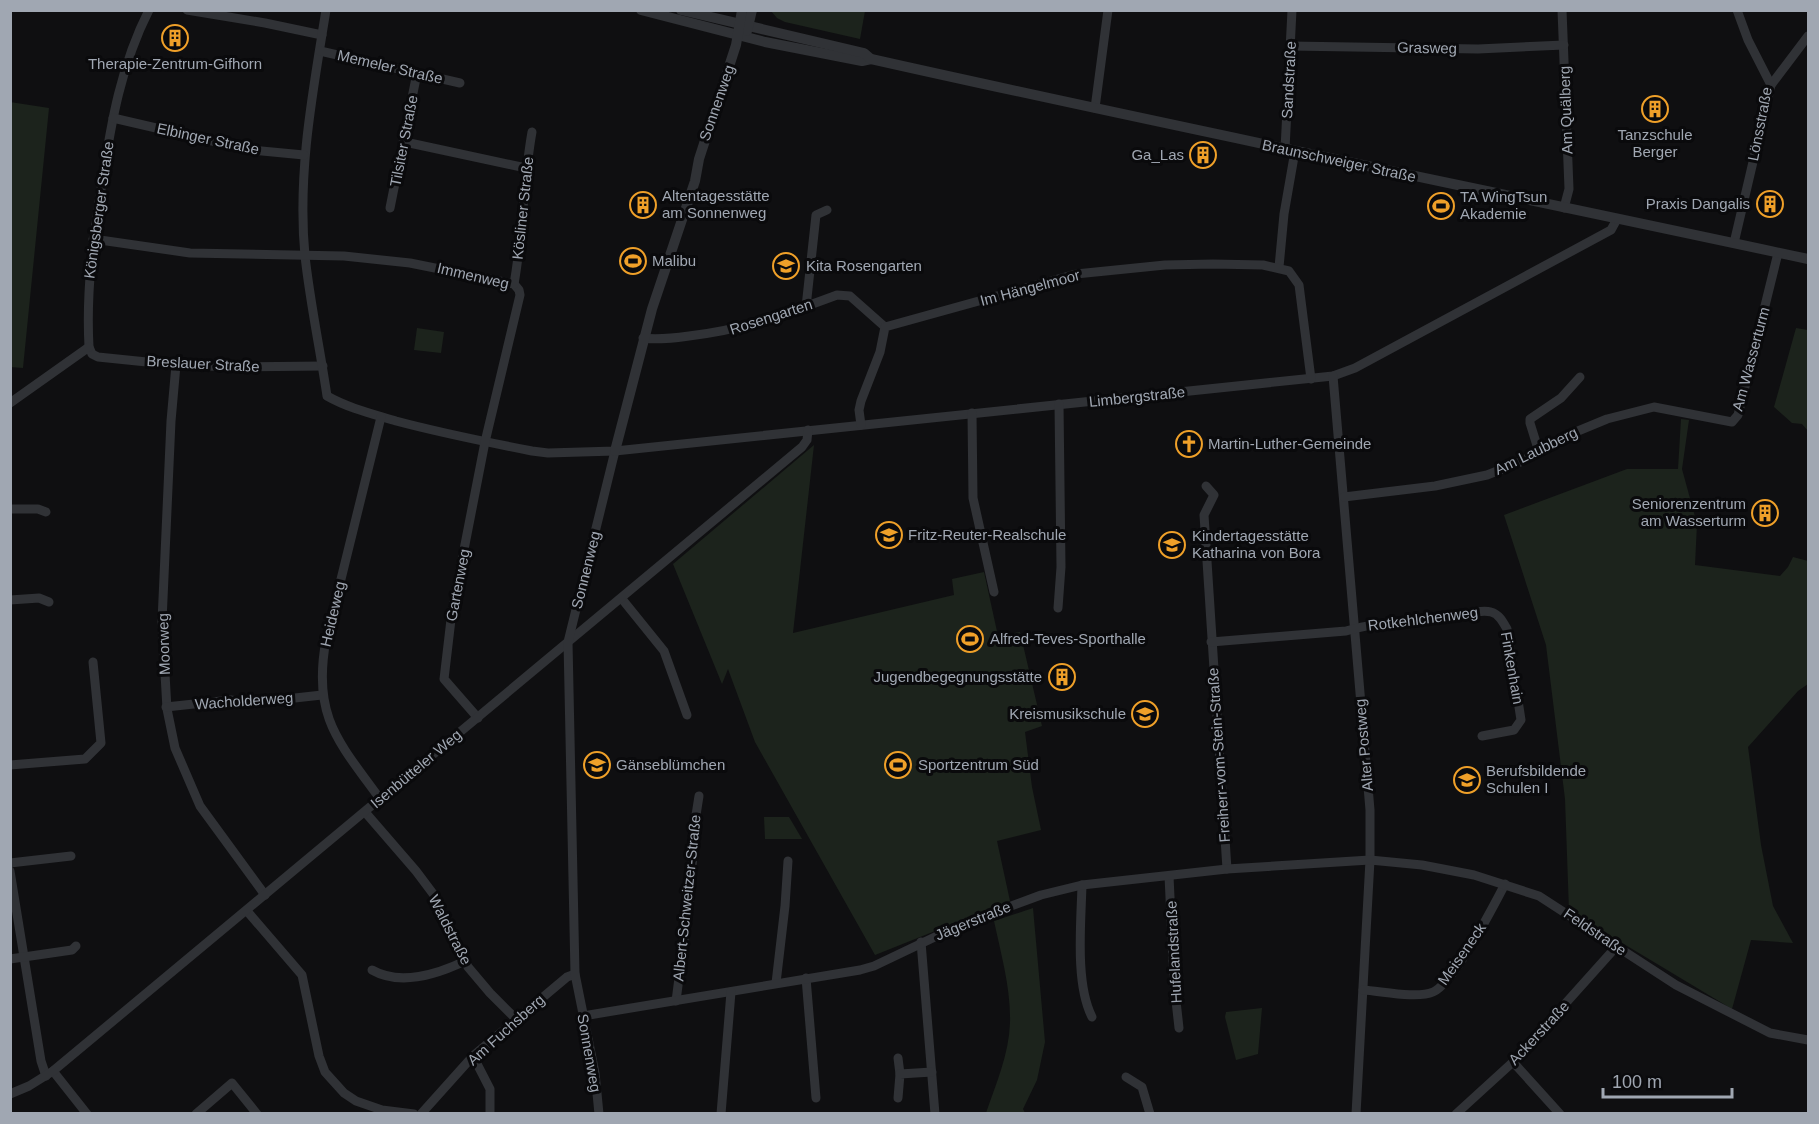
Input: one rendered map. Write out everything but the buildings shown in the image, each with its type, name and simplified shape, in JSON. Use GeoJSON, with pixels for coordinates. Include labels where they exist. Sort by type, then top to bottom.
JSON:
{"type":"FeatureCollection","features":[{"type":"Feature","properties":{"kind":"street","name":"Königsberger Straße"},"geometry":{"type":"LineString","coordinates":[[89,347],[88,291],[93,239],[113,118],[126,63],[149,10]]}},
{"type":"Feature","properties":{"kind":"street"},"geometry":{"type":"LineString","coordinates":[[187,10],[322,35]]}},
{"type":"Feature","properties":{"kind":"street"},"geometry":{"type":"LineString","coordinates":[[323,366],[305,256],[303,193],[304,155],[326,10]]}},
{"type":"Feature","properties":{"kind":"street","name":"Braunschweiger Straße"},"geometry":{"type":"LineString","coordinates":[[641,10],[741,33],[864,53],[871,59],[1291,154],[1809,259]]}},
{"type":"Feature","properties":{"kind":"street","name":"Braunschweiger Straße"},"geometry":{"type":"LineString","coordinates":[[681,10],[741,33]]}},
{"type":"Feature","properties":{"kind":"street"},"geometry":{"type":"LineString","coordinates":[[741,33],[742,10]]}},
{"type":"Feature","properties":{"kind":"street"},"geometry":{"type":"LineString","coordinates":[[741,33],[752,10]]}},
{"type":"Feature","properties":{"kind":"street"},"geometry":{"type":"LineString","coordinates":[[1095,108],[1108,10]]}},
{"type":"Feature","properties":{"kind":"street","name":"Sandstraße"},"geometry":{"type":"LineString","coordinates":[[1291,154],[1292,10]]}},
{"type":"Feature","properties":{"kind":"street","name":"Am Quälberg"},"geometry":{"type":"LineString","coordinates":[[1562,10],[1569,189],[1564,208]]}},
{"type":"Feature","properties":{"kind":"street","name":"Lönsstraße"},"geometry":{"type":"LineString","coordinates":[[1734,243],[1771,85],[1748,40],[1737,10]]}},
{"type":"Feature","properties":{"kind":"street","name":"Sonnenweg"},"geometry":{"type":"LineString","coordinates":[[599,1113],[596,1073],[575,974],[568,642],[643,338],[741,33]]}},
{"type":"Feature","properties":{"kind":"street"},"geometry":{"type":"LineString","coordinates":[[1771,85],[1809,36]]}},
{"type":"Feature","properties":{"kind":"street","name":"Grasweg"},"geometry":{"type":"LineString","coordinates":[[1290,46],[1478,49],[1564,45]]}},
{"type":"Feature","properties":{"kind":"street","name":"Memeler Straße"},"geometry":{"type":"LineString","coordinates":[[320,51],[460,83]]}},
{"type":"Feature","properties":{"kind":"street","name":"Tilsiter Straße"},"geometry":{"type":"LineString","coordinates":[[390,208],[417,74]]}},
{"type":"Feature","properties":{"kind":"street","name":"Elbinger Straße"},"geometry":{"type":"LineString","coordinates":[[113,118],[251,150],[304,155]]}},
{"type":"Feature","properties":{"kind":"street","name":"Kösliner Straße"},"geometry":{"type":"LineString","coordinates":[[514,284],[522,234],[526,168],[532,132]]}},
{"type":"Feature","properties":{"kind":"street"},"geometry":{"type":"LineString","coordinates":[[405,142],[526,168]]}},
{"type":"Feature","properties":{"kind":"street"},"geometry":{"type":"LineString","coordinates":[[1291,154],[1279,267],[1289,271],[1299,285],[1311,379]]}},
{"type":"Feature","properties":{"kind":"street"},"geometry":{"type":"LineString","coordinates":[[806,306],[816,215],[827,210]]}},
{"type":"Feature","properties":{"kind":"street","name":"Limbergstraße"},"geometry":{"type":"LineString","coordinates":[[323,366],[327,396],[340,403],[381,417],[485,442],[548,453],[615,451],[1311,379],[1333,376],[1356,368],[1611,230],[1617,219]]}},
{"type":"Feature","properties":{"kind":"street","name":"Immenweg"},"geometry":{"type":"LineString","coordinates":[[93,239],[190,253],[345,256],[410,263],[514,284],[520,295],[485,442]]}},
{"type":"Feature","properties":{"kind":"street","name":"Am Wasserturm"},"geometry":{"type":"LineString","coordinates":[[1654,407],[1732,422],[1738,415],[1778,253]]}},
{"type":"Feature","properties":{"kind":"street","name":"Im Hängelmoor"},"geometry":{"type":"LineString","coordinates":[[885,327],[1076,274],[1165,265],[1245,264],[1279,267]]}},
{"type":"Feature","properties":{"kind":"street","name":"Rosengarten"},"geometry":{"type":"LineString","coordinates":[[643,338],[658,340],[725,332],[751,326],[837,295],[850,296],[885,327]]}},
{"type":"Feature","properties":{"kind":"street"},"geometry":{"type":"LineString","coordinates":[[861,425],[861,401],[880,352],[885,327]]}},
{"type":"Feature","properties":{"kind":"street"},"geometry":{"type":"LineString","coordinates":[[10,403],[89,347]]}},
{"type":"Feature","properties":{"kind":"street","name":"Breslauer Straße"},"geometry":{"type":"LineString","coordinates":[[89,347],[92,354],[98,357],[176,365],[250,368],[323,366]]}},
{"type":"Feature","properties":{"kind":"street","name":"Moorweg"},"geometry":{"type":"LineString","coordinates":[[176,365],[171,421],[162,621],[166,707],[175,748],[200,806],[265,895]]}},
{"type":"Feature","properties":{"kind":"street","name":"Alter Postweg"},"geometry":{"type":"LineString","coordinates":[[1333,376],[1370,810],[1364,990],[1356,1113]]}},
{"type":"Feature","properties":{"kind":"street"},"geometry":{"type":"LineString","coordinates":[[1539,452],[1530,419],[1561,398],[1580,376]]}},
{"type":"Feature","properties":{"kind":"street"},"geometry":{"type":"LineString","coordinates":[[1058,608],[1061,567],[1059,404]]}},
{"type":"Feature","properties":{"kind":"street","name":"Am Laubberg"},"geometry":{"type":"LineString","coordinates":[[1344,497],[1458,482],[1496,471],[1607,419],[1654,407]]}},
{"type":"Feature","properties":{"kind":"street"},"geometry":{"type":"LineString","coordinates":[[972,413],[973,498],[994,592]]}},
{"type":"Feature","properties":{"kind":"street","name":"Heideweg"},"geometry":{"type":"LineString","coordinates":[[380,799],[328,720],[322,695],[322,660],[381,417]]}},
{"type":"Feature","properties":{"kind":"street","name":"Isenbütteler Weg"},"geometry":{"type":"LineString","coordinates":[[10,1094],[50,1074],[622,599],[802,447],[807,440],[808,430]]}},
{"type":"Feature","properties":{"kind":"street","name":"Gartenweg"},"geometry":{"type":"LineString","coordinates":[[478,718],[444,679],[452,611],[485,442]]}},
{"type":"Feature","properties":{"kind":"street","name":"Freiherr-vom-Stein-Straße"},"geometry":{"type":"LineString","coordinates":[[1206,486],[1214,495],[1203,515],[1227,869]]}},
{"type":"Feature","properties":{"kind":"street"},"geometry":{"type":"LineString","coordinates":[[10,509],[38,508],[46,512]]}},
{"type":"Feature","properties":{"kind":"street"},"geometry":{"type":"LineString","coordinates":[[10,600],[39,598],[49,602]]}},
{"type":"Feature","properties":{"kind":"street"},"geometry":{"type":"LineString","coordinates":[[622,599],[664,651],[687,715]]}},
{"type":"Feature","properties":{"kind":"street","name":"Rotkehlchenweg"},"geometry":{"type":"LineString","coordinates":[[1354,628],[1431,621],[1483,611],[1492,612]]}},
{"type":"Feature","properties":{"kind":"street","name":"Finkenhain"},"geometry":{"type":"LineString","coordinates":[[1482,736],[1514,730],[1521,720],[1507,629],[1501,618],[1492,612]]}},
{"type":"Feature","properties":{"kind":"street"},"geometry":{"type":"LineString","coordinates":[[1211,642],[1346,631],[1354,628]]}},
{"type":"Feature","properties":{"kind":"street"},"geometry":{"type":"LineString","coordinates":[[10,765],[86,759],[101,743],[93,662]]}},
{"type":"Feature","properties":{"kind":"street","name":"Wacholderweg"},"geometry":{"type":"LineString","coordinates":[[166,707],[231,700],[249,703],[322,695]]}},
{"type":"Feature","properties":{"kind":"street","name":"Albert-Schweitzer-Straße"},"geometry":{"type":"LineString","coordinates":[[676,1001],[690,893],[699,796]]}},
{"type":"Feature","properties":{"kind":"street","name":"Waldstraße"},"geometry":{"type":"LineString","coordinates":[[365,812],[434,895],[465,960],[490,993],[516,1018]]}},
{"type":"Feature","properties":{"kind":"street"},"geometry":{"type":"LineString","coordinates":[[10,863],[71,856]]}},
{"type":"Feature","properties":{"kind":"street","name":"Jägerstraße"},"geometry":{"type":"LineString","coordinates":[[583,1016],[860,970],[921,942],[1023,902],[1082,885],[1227,869],[1370,860]]}},
{"type":"Feature","properties":{"kind":"street","name":"Feldstraße"},"geometry":{"type":"LineString","coordinates":[[1370,860],[1422,865],[1474,875],[1539,896],[1676,985],[1770,1033],[1809,1040]]}},
{"type":"Feature","properties":{"kind":"street"},"geometry":{"type":"LineString","coordinates":[[776,983],[788,861]]}},
{"type":"Feature","properties":{"kind":"street"},"geometry":{"type":"LineString","coordinates":[[10,872],[41,1061],[50,1074],[87,1113]]}},
{"type":"Feature","properties":{"kind":"street","name":"Hufelandstraße"},"geometry":{"type":"LineString","coordinates":[[1169,876],[1174,983],[1179,1028]]}},
{"type":"Feature","properties":{"kind":"street","name":"Meiseneck"},"geometry":{"type":"LineString","coordinates":[[1364,990],[1421,994],[1431,993],[1442,987],[1474,941],[1505,884]]}},
{"type":"Feature","properties":{"kind":"street"},"geometry":{"type":"LineString","coordinates":[[1082,885],[1081,955],[1085,1004],[1092,1017]]}},
{"type":"Feature","properties":{"kind":"street"},"geometry":{"type":"LineString","coordinates":[[247,911],[302,975],[319,1056],[325,1072],[344,1093],[357,1101],[382,1110],[414,1113]]}},
{"type":"Feature","properties":{"kind":"street"},"geometry":{"type":"LineString","coordinates":[[921,942],[935,1113]]}},
{"type":"Feature","properties":{"kind":"street"},"geometry":{"type":"LineString","coordinates":[[10,959],[72,950],[76,946]]}},
{"type":"Feature","properties":{"kind":"street","name":"Ackerstraße"},"geometry":{"type":"LineString","coordinates":[[1456,1113],[1513,1062],[1616,947]]}},
{"type":"Feature","properties":{"kind":"street"},"geometry":{"type":"LineString","coordinates":[[372,970],[392,977],[411,977],[448,969],[465,960]]}},
{"type":"Feature","properties":{"kind":"street","name":"Am Fuchsberg"},"geometry":{"type":"LineString","coordinates":[[421,1113],[473,1056],[567,977],[575,974]]}},
{"type":"Feature","properties":{"kind":"street"},"geometry":{"type":"LineString","coordinates":[[806,978],[816,1098]]}},
{"type":"Feature","properties":{"kind":"street"},"geometry":{"type":"LineString","coordinates":[[721,1113],[731,993]]}},
{"type":"Feature","properties":{"kind":"street"},"geometry":{"type":"LineString","coordinates":[[473,1056],[490,1089],[490,1113]]}},
{"type":"Feature","properties":{"kind":"street"},"geometry":{"type":"LineString","coordinates":[[898,1058],[900,1074],[898,1098]]}},
{"type":"Feature","properties":{"kind":"street"},"geometry":{"type":"LineString","coordinates":[[1513,1062],[1560,1113]]}},
{"type":"Feature","properties":{"kind":"street"},"geometry":{"type":"LineString","coordinates":[[900,1074],[932,1072]]}},
{"type":"Feature","properties":{"kind":"street"},"geometry":{"type":"LineString","coordinates":[[1126,1077],[1142,1087],[1150,1113]]}},
{"type":"Feature","properties":{"kind":"street"},"geometry":{"type":"LineString","coordinates":[[196,1113],[232,1083],[257,1113]]}},
{"type":"Feature","properties":{"kind":"shaded area"},"geometry":{"type":"Polygon","coordinates":[[[771,11],[865,11],[860,39],[785,22],[771,11]]]}},
{"type":"Feature","properties":{"kind":"shaded area"},"geometry":{"type":"Polygon","coordinates":[[[10,102],[49,108],[23,368],[10,367],[10,102]]]}},
{"type":"Feature","properties":{"kind":"shaded area"},"geometry":{"type":"Polygon","coordinates":[[[417,328],[444,332],[441,353],[414,350],[417,328]]]}},
{"type":"Feature","properties":{"kind":"shaded area"},"geometry":{"type":"Polygon","coordinates":[[[1796,328],[1808,330],[1808,431],[1802,424],[1792,423],[1774,407],[1796,328]]]}},
{"type":"Feature","properties":{"kind":"shaded area"},"geometry":{"type":"Polygon","coordinates":[[[1681,419],[1689,420],[1682,469],[1697,524],[1695,565],[1780,576],[1793,557],[1808,561],[1808,684],[1798,691],[1748,747],[1761,845],[1773,906],[1793,943],[1751,940],[1732,1009],[1569,911],[1565,799],[1546,645],[1504,515],[1627,469],[1678,469],[1681,419]]]}},
{"type":"Feature","properties":{"kind":"shaded area","name":"Sportzentrum Süd"},"geometry":{"type":"Polygon","coordinates":[[[814,445],[793,633],[954,595],[952,579],[984,572],[998,636],[1020,632],[1042,726],[1025,732],[1032,787],[1041,830],[997,841],[1010,901],[875,955],[755,742],[728,669],[722,684],[673,564],[814,445]]]}},
{"type":"Feature","properties":{"kind":"shaded area"},"geometry":{"type":"Polygon","coordinates":[[[764,817],[789,817],[802,839],[765,839],[764,817]]]}},
{"type":"Feature","properties":{"kind":"shaded area"},"geometry":{"type":"Polygon","coordinates":[[[1033,908],[1045,1042],[1037,1080],[1023,1109],[1025,1113],[986,1113],[1005,1057],[1010,1023],[1007,984],[994,921],[1033,908]]]}},
{"type":"Feature","properties":{"kind":"shaded area"},"geometry":{"type":"Polygon","coordinates":[[[1262,1008],[1258,1054],[1236,1060],[1225,1017],[1226,1012],[1262,1008]]]}},
{"type":"Feature","properties":{"kind":"place","name":"Therapie-Zentrum-Gifhorn"},"geometry":{"type":"Point","coordinates":[175,38]}},
{"type":"Feature","properties":{"kind":"place","name":"Tanzschule Berger"},"geometry":{"type":"Point","coordinates":[1655,109]}},
{"type":"Feature","properties":{"kind":"place","name":"Ga_Las"},"geometry":{"type":"Point","coordinates":[1203,155]}},
{"type":"Feature","properties":{"kind":"place","name":"Praxis Dangalis"},"geometry":{"type":"Point","coordinates":[1770,204]}},
{"type":"Feature","properties":{"kind":"place","name":"Altentagesstätte am Sonnenweg"},"geometry":{"type":"Point","coordinates":[643,205]}},
{"type":"Feature","properties":{"kind":"place","name":"TA WingTsun Akademie"},"geometry":{"type":"Point","coordinates":[1441,206]}},
{"type":"Feature","properties":{"kind":"place","name":"Malibu"},"geometry":{"type":"Point","coordinates":[633,261]}},
{"type":"Feature","properties":{"kind":"place","name":"Kita Rosengarten"},"geometry":{"type":"Point","coordinates":[786,266]}},
{"type":"Feature","properties":{"kind":"place","name":"Martin-Luther-Gemeinde"},"geometry":{"type":"Point","coordinates":[1189,444]}},
{"type":"Feature","properties":{"kind":"place","name":"Seniorenzentrum am Wasserturm"},"geometry":{"type":"Point","coordinates":[1765,513]}},
{"type":"Feature","properties":{"kind":"place","name":"Fritz-Reuter-Realschule"},"geometry":{"type":"Point","coordinates":[889,535]}},
{"type":"Feature","properties":{"kind":"place","name":"Kindertagesstätte Katharina von Bora"},"geometry":{"type":"Point","coordinates":[1172,545]}},
{"type":"Feature","properties":{"kind":"place","name":"Alfred-Teves-Sporthalle"},"geometry":{"type":"Point","coordinates":[970,639]}},
{"type":"Feature","properties":{"kind":"place","name":"Jugendbegegnungsstätte"},"geometry":{"type":"Point","coordinates":[1062,677]}},
{"type":"Feature","properties":{"kind":"place","name":"Kreismusikschule"},"geometry":{"type":"Point","coordinates":[1145,714]}},
{"type":"Feature","properties":{"kind":"place","name":"Gänseblümchen"},"geometry":{"type":"Point","coordinates":[597,765]}},
{"type":"Feature","properties":{"kind":"place","name":"Sportzentrum Süd"},"geometry":{"type":"Point","coordinates":[898,765]}},
{"type":"Feature","properties":{"kind":"place","name":"Berufsbildende Schulen I"},"geometry":{"type":"Point","coordinates":[1467,780]}}]}
